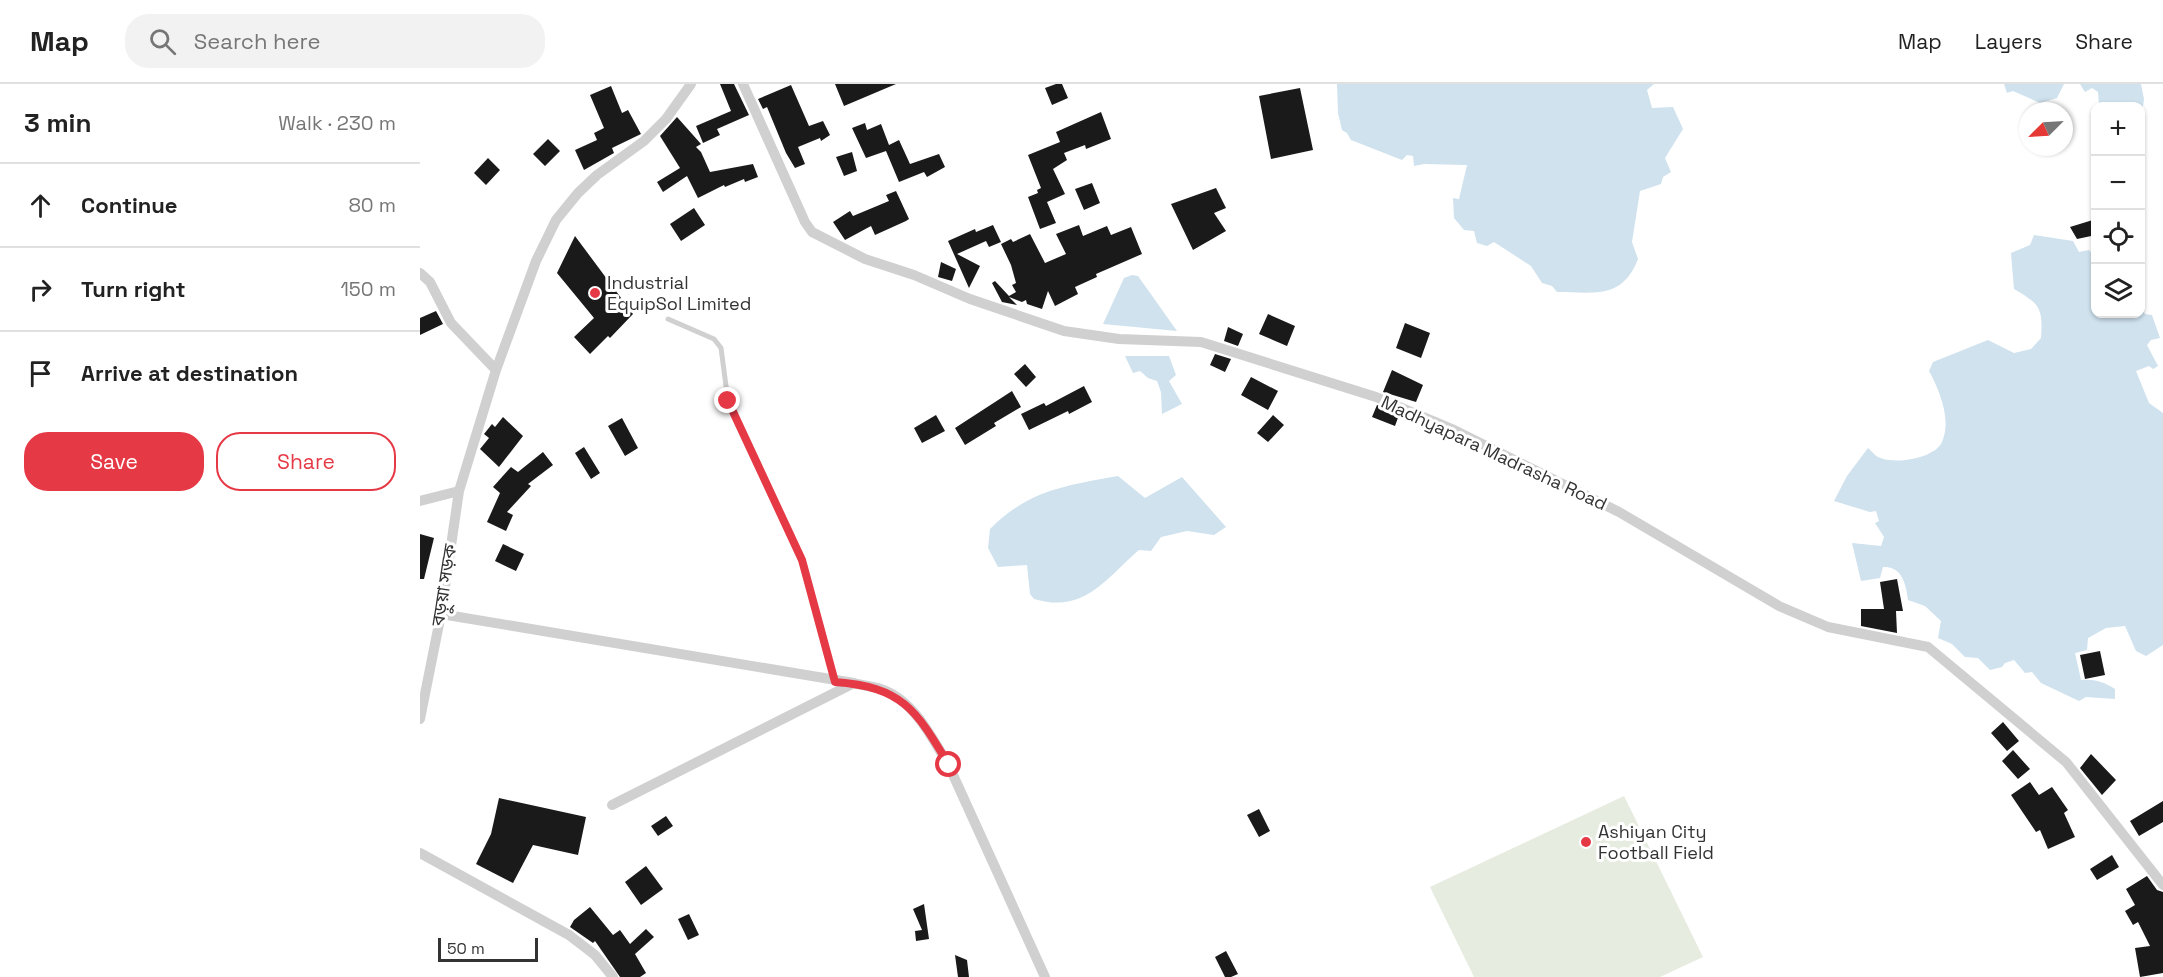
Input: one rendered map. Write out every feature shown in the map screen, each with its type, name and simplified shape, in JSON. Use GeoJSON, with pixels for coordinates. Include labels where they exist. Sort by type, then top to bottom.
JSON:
{"type":"FeatureCollection","features":[{"type":"Feature","properties":{"kind":"street","name":"বড়ুয়া সড়ক"},"geometry":{"type":"LineString","coordinates":[[420,719],[441,614],[459,491],[496,369],[536,261],[556,220],[578,193],[597,175],[644,141],[666,118],[691,84]]}},
{"type":"Feature","properties":{"kind":"street","name":"Madhyapara Madrasha Road"},"geometry":{"type":"LineString","coordinates":[[743,84],[805,222],[812,232],[865,259],[914,275],[970,299],[1064,331],[1119,339],[1201,342],[1376,397],[1452,429],[1619,512],[1779,606],[1828,627],[1928,647],[2066,762],[2163,885]]}},
{"type":"Feature","properties":{"kind":"street"},"geometry":{"type":"LineString","coordinates":[[420,273],[430,282],[451,323],[496,369]]}},
{"type":"Feature","properties":{"kind":"street"},"geometry":{"type":"LineString","coordinates":[[420,501],[459,491]]}},
{"type":"Feature","properties":{"kind":"street"},"geometry":{"type":"LineString","coordinates":[[441,614],[835,682],[854,683],[881,689],[898,698],[911,709],[949,765],[1045,977]]}},
{"type":"Feature","properties":{"kind":"street"},"geometry":{"type":"LineString","coordinates":[[612,805],[854,683]]}},
{"type":"Feature","properties":{"kind":"street"},"geometry":{"type":"LineString","coordinates":[[420,853],[569,935],[595,955],[612,977]]}},
{"type":"Feature","properties":{"kind":"lane"},"geometry":{"type":"LineString","coordinates":[[668,319],[714,339],[721,348],[728,401],[802,560],[835,682]]}},
{"type":"Feature","properties":{"kind":"shaded area","name":"Ashiyan City Football Field"},"geometry":{"type":"Polygon","coordinates":[[[1624,796],[1703,957],[1660,977],[1474,977],[1430,887],[1624,796]]]}},
{"type":"Feature","properties":{"kind":"water"},"geometry":{"type":"Polygon","coordinates":[[[1337,84],[1654,84],[1647,90],[1652,108],[1673,107],[1683,129],[1665,158],[1671,172],[1663,177],[1661,184],[1640,191],[1632,242],[1638,259],[1631,272],[1624,281],[1606,291],[1557,292],[1552,286],[1542,283],[1531,266],[1494,242],[1487,246],[1477,243],[1474,231],[1464,230],[1454,218],[1453,198],[1459,199],[1467,165],[1424,164],[1414,166],[1413,156],[1407,155],[1402,160],[1351,140],[1342,130],[1338,113],[1337,84]]]}},
{"type":"Feature","properties":{"kind":"water"},"geometry":{"type":"Polygon","coordinates":[[[2004,84],[2064,84],[2057,98],[2043,102],[2038,102],[2013,91],[2007,93],[2004,84]]]}},
{"type":"Feature","properties":{"kind":"water"},"geometry":{"type":"Polygon","coordinates":[[[2080,84],[2141,84],[2144,102],[2099,102],[2098,92],[2092,88],[2085,92],[2080,84]]]}},
{"type":"Feature","properties":{"kind":"water"},"geometry":{"type":"Polygon","coordinates":[[[2034,235],[2073,241],[2079,252],[2089,250],[2091,253],[2091,318],[2145,318],[2145,314],[2152,315],[2160,338],[2151,340],[2147,345],[2158,366],[2153,369],[2149,366],[2136,371],[2149,403],[2163,413],[2163,645],[2146,656],[2136,651],[2125,626],[2106,628],[2088,638],[2087,650],[2075,653],[2081,680],[2103,683],[2115,689],[2115,699],[2086,697],[2079,701],[2041,683],[2032,672],[2025,673],[2014,660],[2005,663],[2002,667],[1990,670],[1978,658],[1965,657],[1952,644],[1938,638],[1941,621],[1925,606],[1908,600],[1902,577],[1895,569],[1883,567],[1880,578],[1861,581],[1852,543],[1881,546],[1884,537],[1875,523],[1879,521],[1876,511],[1870,512],[1834,501],[1847,476],[1868,448],[1878,457],[1903,460],[1931,453],[1938,448],[1945,433],[1946,424],[1943,405],[1929,371],[1933,362],[1988,340],[2014,353],[2031,349],[2041,338],[2038,308],[2014,289],[2011,253],[2030,245],[2034,235]]]}},
{"type":"Feature","properties":{"kind":"water"},"geometry":{"type":"Polygon","coordinates":[[[1132,275],[1138,276],[1177,331],[1103,324],[1124,278],[1132,275]]]}},
{"type":"Feature","properties":{"kind":"water"},"geometry":{"type":"Polygon","coordinates":[[[1125,356],[1169,356],[1176,375],[1169,381],[1182,404],[1162,414],[1161,392],[1157,381],[1148,378],[1140,371],[1133,373],[1125,356]]]}},
{"type":"Feature","properties":{"kind":"water"},"geometry":{"type":"Polygon","coordinates":[[[1118,476],[1145,498],[1182,477],[1226,527],[1214,535],[1187,531],[1161,537],[1151,551],[1139,550],[1093,591],[1067,602],[1034,599],[1030,594],[1027,565],[998,567],[988,548],[990,529],[1004,516],[1034,497],[1050,491],[1118,476]]]}},
{"type":"Feature","properties":{"kind":"building"},"geometry":{"type":"Polygon","coordinates":[[[720,84],[734,84],[749,115],[717,129],[720,135],[703,143],[696,126],[731,111],[720,84]]]}},
{"type":"Feature","properties":{"kind":"building"},"geometry":{"type":"Polygon","coordinates":[[[835,84],[896,84],[844,106],[835,84]]]}},
{"type":"Feature","properties":{"kind":"building"},"geometry":{"type":"Polygon","coordinates":[[[1062,84],[1068,98],[1052,105],[1045,88],[1062,84]]]}},
{"type":"Feature","properties":{"kind":"building"},"geometry":{"type":"Polygon","coordinates":[[[791,85],[809,126],[823,121],[830,135],[821,141],[820,138],[798,147],[805,164],[795,168],[786,153],[767,107],[763,109],[758,99],[791,85]]]}},
{"type":"Feature","properties":{"kind":"building"},"geometry":{"type":"Polygon","coordinates":[[[611,86],[622,113],[628,110],[641,134],[612,148],[614,153],[584,170],[575,150],[597,140],[594,133],[604,128],[590,95],[611,86]]]}},
{"type":"Feature","properties":{"kind":"building"},"geometry":{"type":"Polygon","coordinates":[[[1300,88],[1313,150],[1271,159],[1259,96],[1300,88]]]}},
{"type":"Feature","properties":{"kind":"building"},"geometry":{"type":"Polygon","coordinates":[[[1101,112],[1111,139],[1086,149],[1085,145],[1064,153],[1067,160],[1053,169],[1065,194],[1047,202],[1056,223],[1040,229],[1028,197],[1038,193],[1037,190],[1041,188],[1028,155],[1060,142],[1056,132],[1101,112]]]}},
{"type":"Feature","properties":{"kind":"building"},"geometry":{"type":"Polygon","coordinates":[[[677,117],[701,144],[696,147],[701,152],[710,172],[753,164],[758,177],[745,182],[744,179],[725,187],[724,185],[698,198],[687,176],[663,192],[657,182],[680,168],[660,136],[677,117]]]}},
{"type":"Feature","properties":{"kind":"building"},"geometry":{"type":"Polygon","coordinates":[[[865,123],[867,130],[881,124],[889,145],[899,140],[910,164],[939,154],[945,167],[927,177],[924,172],[899,182],[886,151],[866,158],[852,128],[865,123]]]}},
{"type":"Feature","properties":{"kind":"building"},"geometry":{"type":"Polygon","coordinates":[[[548,139],[560,151],[545,166],[533,154],[548,139]]]}},
{"type":"Feature","properties":{"kind":"building"},"geometry":{"type":"Polygon","coordinates":[[[852,152],[857,171],[844,176],[836,157],[852,152]]]}},
{"type":"Feature","properties":{"kind":"building"},"geometry":{"type":"Polygon","coordinates":[[[488,158],[500,170],[486,185],[474,173],[488,158]]]}},
{"type":"Feature","properties":{"kind":"building"},"geometry":{"type":"Polygon","coordinates":[[[1092,183],[1100,203],[1084,210],[1075,189],[1092,183]]]}},
{"type":"Feature","properties":{"kind":"building"},"geometry":{"type":"Polygon","coordinates":[[[1216,188],[1226,208],[1214,213],[1226,231],[1193,250],[1171,204],[1216,188]]]}},
{"type":"Feature","properties":{"kind":"building"},"geometry":{"type":"Polygon","coordinates":[[[896,191],[909,219],[875,235],[871,226],[845,240],[833,222],[850,211],[853,216],[889,201],[886,195],[896,191]]]}},
{"type":"Feature","properties":{"kind":"building"},"geometry":{"type":"Polygon","coordinates":[[[694,208],[705,225],[681,241],[670,224],[694,208]]]}},
{"type":"Feature","properties":{"kind":"building"},"geometry":{"type":"Polygon","coordinates":[[[2091,221],[2091,236],[2077,239],[2070,227],[2091,221]]]}},
{"type":"Feature","properties":{"kind":"building"},"geometry":{"type":"Polygon","coordinates":[[[993,225],[1001,242],[989,247],[986,241],[957,254],[980,266],[969,288],[948,241],[975,229],[976,232],[993,225]]]}},
{"type":"Feature","properties":{"kind":"building"},"geometry":{"type":"Polygon","coordinates":[[[1079,225],[1083,236],[1107,226],[1111,235],[1131,227],[1142,254],[1096,274],[1097,277],[1075,287],[1078,294],[1055,306],[1048,291],[1042,309],[1027,304],[1026,300],[1022,302],[1009,297],[1017,305],[1002,302],[992,283],[995,281],[1009,296],[1016,292],[1012,285],[1016,283],[1001,244],[1011,239],[1013,242],[1030,234],[1045,263],[1066,254],[1056,234],[1079,225]]]}},
{"type":"Feature","properties":{"kind":"building","name":"Industrial EquipSol Limited"},"geometry":{"type":"Polygon","coordinates":[[[575,236],[633,314],[610,338],[608,336],[590,354],[574,337],[594,318],[557,273],[575,236]]]}},
{"type":"Feature","properties":{"kind":"building"},"geometry":{"type":"Polygon","coordinates":[[[941,262],[956,269],[952,281],[938,277],[941,262]]]}},
{"type":"Feature","properties":{"kind":"building"},"geometry":{"type":"Polygon","coordinates":[[[436,311],[443,324],[420,335],[420,318],[436,311]]]}},
{"type":"Feature","properties":{"kind":"building"},"geometry":{"type":"Polygon","coordinates":[[[1268,314],[1295,326],[1287,346],[1259,334],[1268,314]]]}},
{"type":"Feature","properties":{"kind":"building"},"geometry":{"type":"Polygon","coordinates":[[[1405,323],[1430,333],[1421,358],[1396,348],[1405,323]]]}},
{"type":"Feature","properties":{"kind":"building"},"geometry":{"type":"Polygon","coordinates":[[[1228,327],[1243,334],[1238,346],[1224,341],[1228,327]]]}},
{"type":"Feature","properties":{"kind":"building"},"geometry":{"type":"Polygon","coordinates":[[[1215,354],[1231,359],[1225,372],[1210,365],[1215,354]]]}},
{"type":"Feature","properties":{"kind":"building"},"geometry":{"type":"Polygon","coordinates":[[[1025,364],[1036,377],[1026,387],[1014,374],[1025,364]]]}},
{"type":"Feature","properties":{"kind":"building"},"geometry":{"type":"Polygon","coordinates":[[[1392,370],[1423,385],[1416,402],[1383,392],[1392,370]]]}},
{"type":"Feature","properties":{"kind":"building"},"geometry":{"type":"Polygon","coordinates":[[[1251,377],[1278,391],[1268,410],[1241,395],[1251,377]]]}},
{"type":"Feature","properties":{"kind":"building"},"geometry":{"type":"Polygon","coordinates":[[[1084,386],[1092,402],[1029,430],[1021,414],[1044,403],[1046,406],[1084,386]]]}},
{"type":"Feature","properties":{"kind":"building"},"geometry":{"type":"Polygon","coordinates":[[[1012,391],[1021,407],[994,423],[996,426],[965,445],[955,428],[1012,391]]]}},
{"type":"Feature","properties":{"kind":"building"},"geometry":{"type":"Polygon","coordinates":[[[1377,405],[1399,415],[1395,426],[1372,417],[1377,405]]]}},
{"type":"Feature","properties":{"kind":"building"},"geometry":{"type":"Polygon","coordinates":[[[936,415],[945,431],[922,443],[914,428],[936,415]]]}},
{"type":"Feature","properties":{"kind":"building"},"geometry":{"type":"Polygon","coordinates":[[[1273,415],[1284,425],[1268,442],[1257,433],[1273,415]]]}},
{"type":"Feature","properties":{"kind":"building"},"geometry":{"type":"Polygon","coordinates":[[[503,417],[523,436],[499,467],[480,449],[489,438],[484,434],[492,424],[495,427],[503,417]]]}},
{"type":"Feature","properties":{"kind":"building"},"geometry":{"type":"Polygon","coordinates":[[[622,418],[638,448],[625,456],[608,426],[622,418]]]}},
{"type":"Feature","properties":{"kind":"building"},"geometry":{"type":"Polygon","coordinates":[[[584,447],[600,473],[591,479],[575,453],[584,447]]]}},
{"type":"Feature","properties":{"kind":"building"},"geometry":{"type":"Polygon","coordinates":[[[543,452],[553,465],[528,484],[531,486],[507,512],[513,515],[506,531],[487,522],[500,493],[493,487],[511,467],[518,472],[543,452]]]}},
{"type":"Feature","properties":{"kind":"building"},"geometry":{"type":"Polygon","coordinates":[[[420,534],[434,538],[424,579],[420,579],[420,534]]]}},
{"type":"Feature","properties":{"kind":"building"},"geometry":{"type":"Polygon","coordinates":[[[503,544],[524,554],[516,571],[495,561],[503,544]]]}},
{"type":"Feature","properties":{"kind":"building"},"geometry":{"type":"Polygon","coordinates":[[[1897,579],[1903,611],[1896,611],[1897,633],[1861,626],[1861,609],[1884,609],[1880,582],[1897,579]]]}},
{"type":"Feature","properties":{"kind":"building"},"geometry":{"type":"Polygon","coordinates":[[[2100,651],[2105,675],[2085,679],[2080,655],[2100,651]]]}},
{"type":"Feature","properties":{"kind":"building"},"geometry":{"type":"Polygon","coordinates":[[[2003,722],[2019,741],[2007,751],[1991,733],[2003,722]]]}},
{"type":"Feature","properties":{"kind":"building"},"geometry":{"type":"Polygon","coordinates":[[[2013,750],[2030,769],[2018,779],[2002,761],[2013,750]]]}},
{"type":"Feature","properties":{"kind":"building"},"geometry":{"type":"Polygon","coordinates":[[[2091,754],[2116,780],[2102,795],[2080,768],[2091,754]]]}},
{"type":"Feature","properties":{"kind":"building"},"geometry":{"type":"Polygon","coordinates":[[[2030,782],[2039,795],[2052,787],[2068,810],[2064,813],[2075,837],[2048,849],[2040,830],[2036,832],[2011,795],[2030,782]]]}},
{"type":"Feature","properties":{"kind":"building"},"geometry":{"type":"Polygon","coordinates":[[[499,798],[586,817],[578,855],[533,845],[513,883],[476,864],[491,834],[499,798]]]}},
{"type":"Feature","properties":{"kind":"building"},"geometry":{"type":"Polygon","coordinates":[[[2163,801],[2163,822],[2139,836],[2130,821],[2163,801]]]}},
{"type":"Feature","properties":{"kind":"building"},"geometry":{"type":"Polygon","coordinates":[[[1259,809],[1270,831],[1259,837],[1247,815],[1259,809]]]}},
{"type":"Feature","properties":{"kind":"building"},"geometry":{"type":"Polygon","coordinates":[[[666,816],[673,826],[658,836],[651,826],[666,816]]]}},
{"type":"Feature","properties":{"kind":"building"},"geometry":{"type":"Polygon","coordinates":[[[2112,855],[2119,867],[2097,880],[2090,869],[2112,855]]]}},
{"type":"Feature","properties":{"kind":"building"},"geometry":{"type":"Polygon","coordinates":[[[646,866],[663,889],[641,905],[625,882],[646,866]]]}},
{"type":"Feature","properties":{"kind":"building"},"geometry":{"type":"Polygon","coordinates":[[[2147,876],[2157,890],[2163,892],[2163,973],[2140,977],[2135,948],[2150,946],[2138,922],[2133,925],[2125,911],[2135,905],[2126,889],[2147,876]]]}},
{"type":"Feature","properties":{"kind":"building"},"geometry":{"type":"Polygon","coordinates":[[[924,904],[929,939],[916,941],[915,931],[922,930],[913,909],[924,904]]]}},
{"type":"Feature","properties":{"kind":"building"},"geometry":{"type":"Polygon","coordinates":[[[590,907],[613,935],[620,930],[630,944],[646,929],[654,937],[635,954],[646,973],[640,977],[620,977],[595,941],[593,943],[570,927],[574,920],[590,907]]]}},
{"type":"Feature","properties":{"kind":"building"},"geometry":{"type":"Polygon","coordinates":[[[689,914],[699,935],[688,940],[678,919],[689,914]]]}},
{"type":"Feature","properties":{"kind":"building"},"geometry":{"type":"Polygon","coordinates":[[[1226,951],[1238,974],[1231,977],[1225,977],[1215,957],[1226,951]]]}},
{"type":"Feature","properties":{"kind":"building"},"geometry":{"type":"Polygon","coordinates":[[[955,955],[967,960],[969,977],[958,977],[955,955]]]}},
{"type":"Feature","properties":{"kind":"place","name":"Industrial EquipSol Limited"},"geometry":{"type":"Point","coordinates":[595,293]}},
{"type":"Feature","properties":{"kind":"place","name":"Ashiyan City Football Field"},"geometry":{"type":"Point","coordinates":[1586,842]}},
{"type":"Feature","properties":{"kind":"route"},"geometry":{"type":"LineString","coordinates":[[728,401],[802,560],[835,682],[854,683],[881,689],[898,698],[911,709],[949,765]]}}]}
